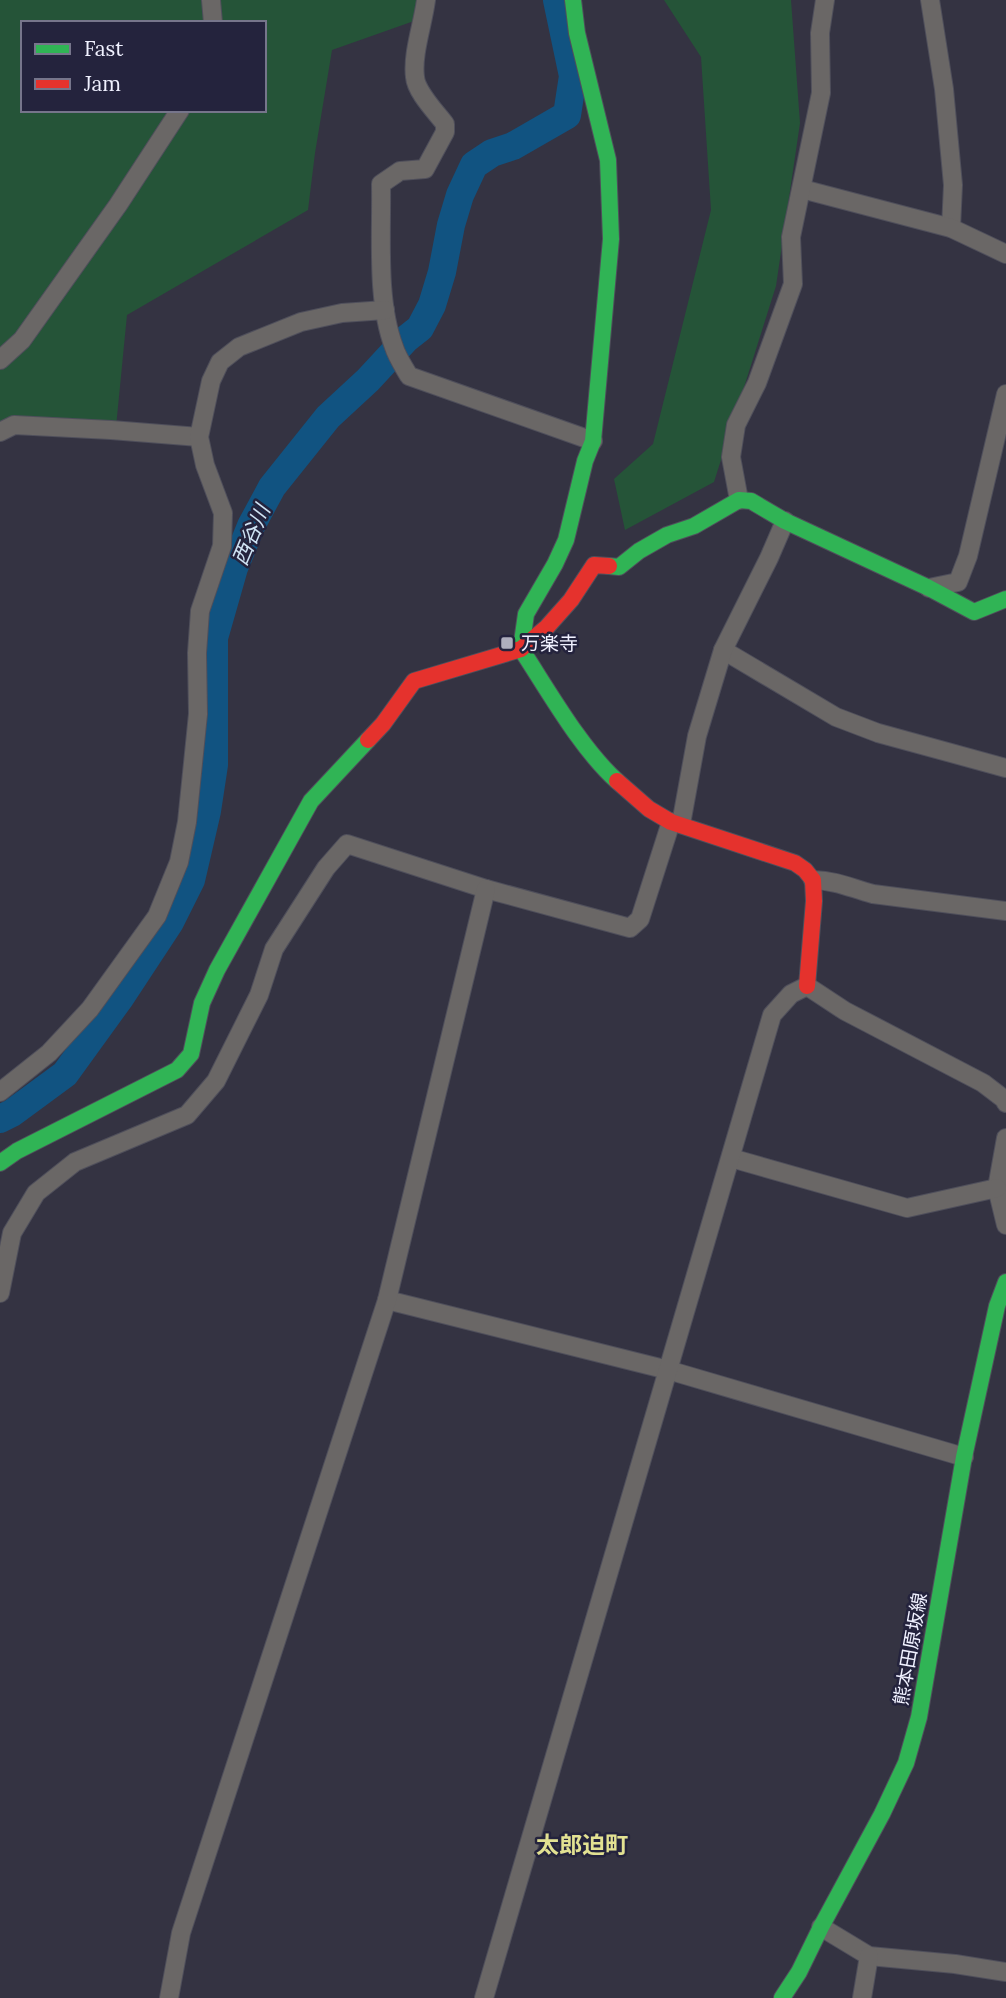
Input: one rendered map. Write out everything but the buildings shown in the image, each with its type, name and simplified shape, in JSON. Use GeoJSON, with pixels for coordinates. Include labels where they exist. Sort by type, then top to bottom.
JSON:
{"type":"FeatureCollection","features":[{"type":"Feature","properties":{"kind":"street"},"geometry":{"type":"LineString","coordinates":[[211,0],[213,21]]}},
{"type":"Feature","properties":{"kind":"street"},"geometry":{"type":"LineString","coordinates":[[426,0],[415,79],[427,101],[445,124],[445,132],[425,169],[400,171],[382,184],[381,267],[385,310],[394,347],[409,376],[593,441]]}},
{"type":"Feature","properties":{"kind":"street"},"geometry":{"type":"LineString","coordinates":[[573,0],[577,33],[608,160],[611,239],[593,441],[585,461],[566,540],[555,565],[526,614],[521,649],[576,733],[608,773],[649,809],[676,823],[795,863],[805,870],[813,880],[814,901],[807,986]]}},
{"type":"Feature","properties":{"kind":"street"},"geometry":{"type":"LineString","coordinates":[[740,500],[731,457],[736,425],[757,383],[793,284],[791,237],[821,93],[820,33],[825,0]]}},
{"type":"Feature","properties":{"kind":"street"},"geometry":{"type":"LineString","coordinates":[[930,0],[947,117],[953,186],[951,228]]}},
{"type":"Feature","properties":{"kind":"street"},"geometry":{"type":"LineString","coordinates":[[0,360],[22,340],[118,205],[179,112]]}},
{"type":"Feature","properties":{"kind":"street"},"geometry":{"type":"LineString","coordinates":[[802,189],[951,228],[1006,254]]}},
{"type":"Feature","properties":{"kind":"street"},"geometry":{"type":"LineString","coordinates":[[0,1093],[49,1053],[90,1009],[158,916],[179,862],[187,822],[197,726],[200,611],[222,547],[223,513],[205,465],[199,437],[211,381],[220,362],[239,347],[301,322],[342,313],[385,310]]}},
{"type":"Feature","properties":{"kind":"street"},"geometry":{"type":"LineString","coordinates":[[929,588],[958,582],[981,507],[1006,394]]}},
{"type":"Feature","properties":{"kind":"street"},"geometry":{"type":"LineString","coordinates":[[0,432],[14,425],[111,429],[199,437]]}},
{"type":"Feature","properties":{"kind":"street"},"geometry":{"type":"LineString","coordinates":[[0,1163],[17,1151],[177,1070],[191,1054],[202,1003],[217,970],[311,801],[383,724],[414,681],[521,649],[547,627],[571,600],[594,565],[619,567],[639,551],[667,535],[694,526],[740,500],[751,501],[785,521],[929,588],[974,612],[1006,599]]}},
{"type":"Feature","properties":{"kind":"street"},"geometry":{"type":"LineString","coordinates":[[0,1293],[12,1233],[36,1193],[75,1162],[187,1115],[216,1081],[259,995],[274,949],[326,868],[347,844],[486,889],[631,928],[640,919],[676,823],[697,736],[723,650],[785,521]]}},
{"type":"Feature","properties":{"kind":"street"},"geometry":{"type":"LineString","coordinates":[[723,650],[836,717],[878,733],[1006,768]]}},
{"type":"Feature","properties":{"kind":"street"},"geometry":{"type":"LineString","coordinates":[[813,880],[841,882],[856,890],[873,894],[1006,911]]}},
{"type":"Feature","properties":{"kind":"street"},"geometry":{"type":"LineString","coordinates":[[169,1998],[181,1933],[387,1300],[486,889]]}},
{"type":"Feature","properties":{"kind":"street"},"geometry":{"type":"LineString","coordinates":[[807,986],[845,1011],[983,1083],[1006,1103]]}},
{"type":"Feature","properties":{"kind":"street"},"geometry":{"type":"LineString","coordinates":[[484,1998],[772,1015],[791,994],[807,986]]}},
{"type":"Feature","properties":{"kind":"street"},"geometry":{"type":"LineString","coordinates":[[1006,1138],[997,1188],[1006,1225]]}},
{"type":"Feature","properties":{"kind":"street"},"geometry":{"type":"LineString","coordinates":[[731,1158],[907,1208],[997,1188]]}},
{"type":"Feature","properties":{"kind":"street","name":"熊本田原坂線"},"geometry":{"type":"LineString","coordinates":[[782,1998],[799,1972],[906,1763],[919,1717],[964,1457],[997,1306],[1006,1282]]}},
{"type":"Feature","properties":{"kind":"street"},"geometry":{"type":"LineString","coordinates":[[387,1300],[668,1370],[964,1457]]}},
{"type":"Feature","properties":{"kind":"street"},"geometry":{"type":"LineString","coordinates":[[821,1927],[869,1956],[1006,1972]]}},
{"type":"Feature","properties":{"kind":"street"},"geometry":{"type":"LineString","coordinates":[[862,1998],[869,1956]]}},
{"type":"Feature","properties":{"kind":"green space"},"geometry":{"type":"Polygon","coordinates":[[[0,0],[420,0],[414,21],[332,50],[308,210],[127,315],[116,427],[0,427],[0,0]]]}},
{"type":"Feature","properties":{"kind":"green space"},"geometry":{"type":"Polygon","coordinates":[[[664,0],[791,0],[800,123],[776,286],[714,482],[625,530],[614,479],[653,444],[711,210],[701,57],[664,0]]]}},
{"type":"Feature","properties":{"kind":"waterway","name":"西谷川"},"geometry":{"type":"LineString","coordinates":[[0,1119],[65,1074],[170,922],[191,880],[207,811],[214,765],[214,638],[234,568],[251,526],[272,487],[328,417],[420,328],[432,305],[442,272],[451,225],[460,195],[474,165],[567,115],[573,76],[557,0]]}},
{"type":"Feature","properties":{"kind":"traffic: fast"},"geometry":{"type":"LineString","coordinates":[[573,0],[577,33],[608,160],[611,239],[593,441],[585,461],[566,540],[526,614],[521,649],[578,736],[617,781]]}},
{"type":"Feature","properties":{"kind":"traffic: fast"},"geometry":{"type":"LineString","coordinates":[[609,566],[619,567],[639,551],[667,535],[694,526],[739,500],[751,501],[785,521],[929,588],[974,612],[1006,599]]}},
{"type":"Feature","properties":{"kind":"traffic: fast"},"geometry":{"type":"LineString","coordinates":[[0,1163],[17,1151],[177,1070],[191,1054],[202,1003],[217,970],[311,801],[368,740]]}},
{"type":"Feature","properties":{"kind":"traffic: fast"},"geometry":{"type":"LineString","coordinates":[[782,1998],[799,1972],[906,1763],[919,1717],[964,1457],[997,1306],[1006,1282]]}},
{"type":"Feature","properties":{"kind":"traffic: jam"},"geometry":{"type":"LineString","coordinates":[[368,740],[414,681],[521,649],[547,627],[571,600],[594,565],[609,566]]}},
{"type":"Feature","properties":{"kind":"traffic: jam"},"geometry":{"type":"LineString","coordinates":[[617,781],[649,809],[671,822],[795,863],[805,870],[813,880],[814,901],[807,986]]}},
{"type":"Feature","properties":{"kind":"place","name":"万楽寺"},"geometry":{"type":"Point","coordinates":[507,643]}},
{"type":"Feature","properties":{"kind":"district","name":"太郎迫町"},"geometry":{"type":"Point","coordinates":[582,1844]}}]}
